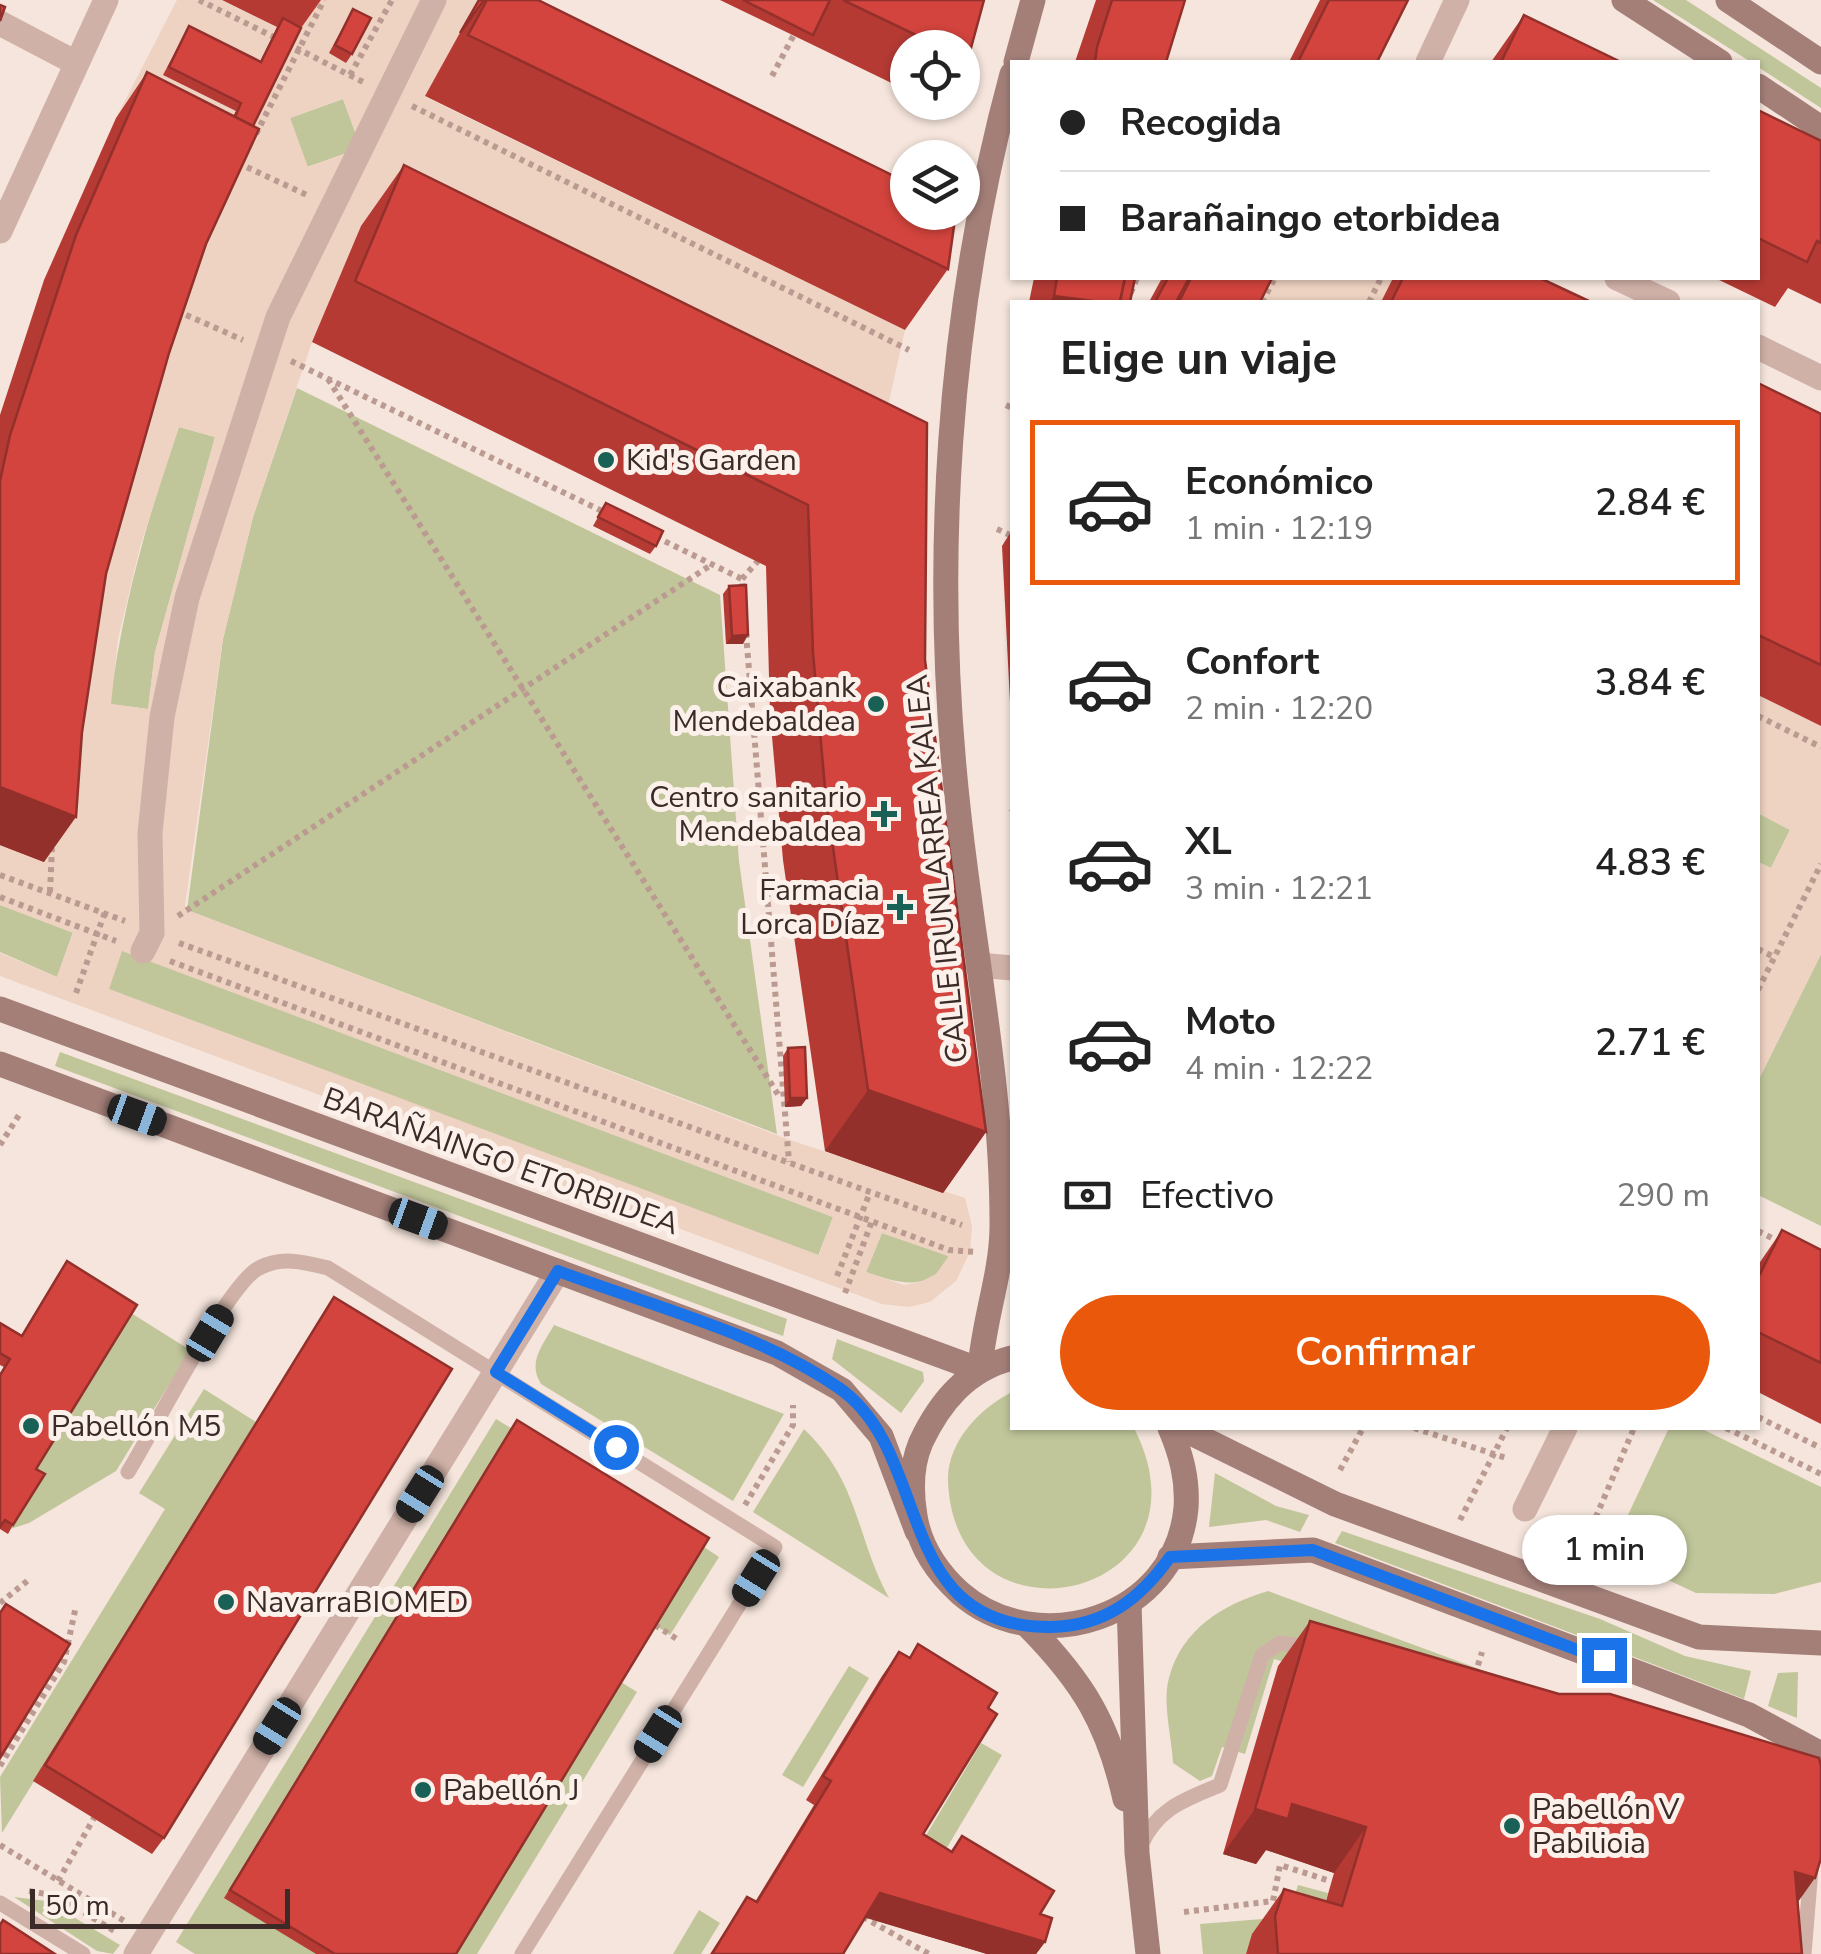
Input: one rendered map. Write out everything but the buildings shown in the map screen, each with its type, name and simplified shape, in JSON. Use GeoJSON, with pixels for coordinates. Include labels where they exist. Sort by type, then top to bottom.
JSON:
{"type":"FeatureCollection","features":[{"type":"Feature","properties":{"kind":"main road"},"geometry":{"type":"LineString","coordinates":[[1017,60],[1033,0]]}},
{"type":"Feature","properties":{"kind":"main road"},"geometry":{"type":"LineString","coordinates":[[1624,0],[1717,60]]}},
{"type":"Feature","properties":{"kind":"main road"},"geometry":{"type":"LineString","coordinates":[[1728,0],[1821,62]]}},
{"type":"Feature","properties":{"kind":"main road","name":"CALLE IRUNLARREA KALEA"},"geometry":{"type":"LineString","coordinates":[[980,182],[1010,81]]}},
{"type":"Feature","properties":{"kind":"main road"},"geometry":{"type":"LineString","coordinates":[[1760,87],[1821,128]]}},
{"type":"Feature","properties":{"kind":"main road","name":"CALLE IRUNLARREA KALEA"},"geometry":{"type":"LineString","coordinates":[[970,230],[951,459],[945,651],[958,814],[999,1123],[1000,1258],[983,1327],[980,1370]]}},
{"type":"Feature","properties":{"kind":"main road","name":"BARAÑAINGO ETORBIDEA"},"geometry":{"type":"LineString","coordinates":[[0,1009],[980,1370]]}},
{"type":"Feature","properties":{"kind":"main road"},"geometry":{"type":"LineString","coordinates":[[0,1064],[777,1353],[842,1390],[881,1436],[917,1530],[942,1578],[977,1608],[1028,1627],[1075,1626],[1129,1603],[1152,1583],[1170,1557],[1186,1509],[1184,1463],[1171,1430]]}},
{"type":"Feature","properties":{"kind":"main road","name":"CALLE IRUNLARREA KALEA"},"geometry":{"type":"LineString","coordinates":[[999,1123],[1010,1161]]}},
{"type":"Feature","properties":{"kind":"main road"},"geometry":{"type":"LineString","coordinates":[[917,1530],[911,1491],[917,1452],[935,1412],[980,1370],[1010,1359]]}},
{"type":"Feature","properties":{"kind":"main road"},"geometry":{"type":"LineString","coordinates":[[1185,1430],[1335,1504],[1699,1637],[1821,1643]]}},
{"type":"Feature","properties":{"kind":"main road"},"geometry":{"type":"LineString","coordinates":[[1170,1557],[1313,1550],[1749,1715],[1819,1761]]}},
{"type":"Feature","properties":{"kind":"main road"},"geometry":{"type":"LineString","coordinates":[[1129,1603],[1137,1853],[1148,1954]]}},
{"type":"Feature","properties":{"kind":"main road"},"geometry":{"type":"LineString","coordinates":[[1028,1627],[1079,1683],[1098,1712],[1114,1752],[1137,1853]]}},
{"type":"Feature","properties":{"kind":"street"},"geometry":{"type":"LineString","coordinates":[[0,231],[74,62],[106,0]]}},
{"type":"Feature","properties":{"kind":"street"},"geometry":{"type":"LineString","coordinates":[[147,942],[150,833],[162,717],[187,598],[265,350],[330,205],[362,150],[385,93],[434,0]]}},
{"type":"Feature","properties":{"kind":"street"},"geometry":{"type":"LineString","coordinates":[[1429,60],[1457,0]]}},
{"type":"Feature","properties":{"kind":"street"},"geometry":{"type":"LineString","coordinates":[[0,22],[74,62]]}},
{"type":"Feature","properties":{"kind":"street"},"geometry":{"type":"LineString","coordinates":[[1621,280],[1664,300]]}},
{"type":"Feature","properties":{"kind":"street"},"geometry":{"type":"LineString","coordinates":[[1760,347],[1821,378]]}},
{"type":"Feature","properties":{"kind":"street"},"geometry":{"type":"LineString","coordinates":[[978,964],[1010,968]]}},
{"type":"Feature","properties":{"kind":"street"},"geometry":{"type":"LineString","coordinates":[[142,1945],[558,1271]]}},
{"type":"Feature","properties":{"kind":"street"},"geometry":{"type":"LineString","coordinates":[[1525,1509],[1564,1430]]}},
{"type":"Feature","properties":{"kind":"lane"},"geometry":{"type":"LineString","coordinates":[[128,1472],[226,1308],[257,1268],[293,1259],[328,1268],[775,1547],[522,1954]]}},
{"type":"Feature","properties":{"kind":"lane"},"geometry":{"type":"LineString","coordinates":[[1137,1853],[1151,1823],[1166,1808],[1220,1786],[1262,1655],[1280,1643],[1322,1651]]}},
{"type":"Feature","properties":{"kind":"lane"},"geometry":{"type":"LineString","coordinates":[[1804,1954],[1810,1843]]}},
{"type":"Feature","properties":{"kind":"lane"},"geometry":{"type":"LineString","coordinates":[[0,1902],[83,1954]]}},
{"type":"Feature","properties":{"kind":"path"},"geometry":{"type":"LineString","coordinates":[[199,0],[909,350]]}},
{"type":"Feature","properties":{"kind":"path"},"geometry":{"type":"LineString","coordinates":[[234,181],[324,0]]}},
{"type":"Feature","properties":{"kind":"path"},"geometry":{"type":"LineString","coordinates":[[350,75],[392,0]]}},
{"type":"Feature","properties":{"kind":"path"},"geometry":{"type":"LineString","coordinates":[[772,76],[804,13]]}},
{"type":"Feature","properties":{"kind":"path"},"geometry":{"type":"LineString","coordinates":[[224,156],[330,205]]}},
{"type":"Feature","properties":{"kind":"path"},"geometry":{"type":"LineString","coordinates":[[169,328],[182,293]]}},
{"type":"Feature","properties":{"kind":"path"},"geometry":{"type":"LineString","coordinates":[[176,310],[327,378],[607,514]]}},
{"type":"Feature","properties":{"kind":"path"},"geometry":{"type":"LineString","coordinates":[[327,378],[782,1100]]}},
{"type":"Feature","properties":{"kind":"path"},"geometry":{"type":"LineString","coordinates":[[998,529],[1010,535]]}},
{"type":"Feature","properties":{"kind":"path"},"geometry":{"type":"LineString","coordinates":[[642,531],[742,579]]}},
{"type":"Feature","properties":{"kind":"path"},"geometry":{"type":"LineString","coordinates":[[744,598],[742,579],[758,562]]}},
{"type":"Feature","properties":{"kind":"path"},"geometry":{"type":"LineString","coordinates":[[147,942],[712,565]]}},
{"type":"Feature","properties":{"kind":"path"},"geometry":{"type":"LineString","coordinates":[[745,616],[790,1162]]}},
{"type":"Feature","properties":{"kind":"path"},"geometry":{"type":"LineString","coordinates":[[1760,717],[1821,746]]}},
{"type":"Feature","properties":{"kind":"path"},"geometry":{"type":"LineString","coordinates":[[50,892],[52,831]]}},
{"type":"Feature","properties":{"kind":"path"},"geometry":{"type":"LineString","coordinates":[[1760,986],[1821,864]]}},
{"type":"Feature","properties":{"kind":"path"},"geometry":{"type":"LineString","coordinates":[[0,875],[105,912],[147,942],[872,1221],[949,1250],[970,1252]]}},
{"type":"Feature","properties":{"kind":"path"},"geometry":{"type":"LineString","coordinates":[[0,898],[97,934],[147,942],[962,1224]]}},
{"type":"Feature","properties":{"kind":"path"},"geometry":{"type":"LineString","coordinates":[[76,993],[105,912]]}},
{"type":"Feature","properties":{"kind":"path"},"geometry":{"type":"LineString","coordinates":[[1760,950],[1774,957]]}},
{"type":"Feature","properties":{"kind":"path"},"geometry":{"type":"LineString","coordinates":[[0,1145],[19,1115]]}},
{"type":"Feature","properties":{"kind":"path"},"geometry":{"type":"LineString","coordinates":[[837,1276],[870,1194]]}},
{"type":"Feature","properties":{"kind":"path"},"geometry":{"type":"LineString","coordinates":[[846,1290],[872,1221]]}},
{"type":"Feature","properties":{"kind":"path"},"geometry":{"type":"LineString","coordinates":[[1760,1232],[1789,1247]]}},
{"type":"Feature","properties":{"kind":"path"},"geometry":{"type":"LineString","coordinates":[[745,1505],[793,1426],[793,1405]]}},
{"type":"Feature","properties":{"kind":"path"},"geometry":{"type":"LineString","coordinates":[[1760,1418],[1821,1448]]}},
{"type":"Feature","properties":{"kind":"path"},"geometry":{"type":"LineString","coordinates":[[1340,1470],[1362,1430]]}},
{"type":"Feature","properties":{"kind":"path"},"geometry":{"type":"LineString","coordinates":[[1420,1430],[1509,1458]]}},
{"type":"Feature","properties":{"kind":"path"},"geometry":{"type":"LineString","coordinates":[[1456,1529],[1506,1430]]}},
{"type":"Feature","properties":{"kind":"path"},"geometry":{"type":"LineString","coordinates":[[1580,1554],[1633,1430]]}},
{"type":"Feature","properties":{"kind":"path"},"geometry":{"type":"LineString","coordinates":[[1730,1430],[1821,1474]]}},
{"type":"Feature","properties":{"kind":"path"},"geometry":{"type":"LineString","coordinates":[[0,1603],[31,1578]]}},
{"type":"Feature","properties":{"kind":"path"},"geometry":{"type":"LineString","coordinates":[[0,1766],[64,1662],[76,1606]]}},
{"type":"Feature","properties":{"kind":"path"},"geometry":{"type":"LineString","coordinates":[[655,1626],[680,1642]]}},
{"type":"Feature","properties":{"kind":"path"},"geometry":{"type":"LineString","coordinates":[[1471,1686],[1482,1652]]}},
{"type":"Feature","properties":{"kind":"path"},"geometry":{"type":"LineString","coordinates":[[58,1880],[94,1818]]}},
{"type":"Feature","properties":{"kind":"path"},"geometry":{"type":"LineString","coordinates":[[0,1845],[58,1880],[142,1945]]}},
{"type":"Feature","properties":{"kind":"path"},"geometry":{"type":"LineString","coordinates":[[1184,1912],[1273,1901],[1280,1865],[1328,1880]]}},
{"type":"Feature","properties":{"kind":"path"},"geometry":{"type":"LineString","coordinates":[[21,1889],[57,1896],[142,1945]]}},
{"type":"Feature","properties":{"kind":"path"},"geometry":{"type":"LineString","coordinates":[[863,1917],[929,1954]]}},
{"type":"Feature","properties":{"kind":"green space"},"geometry":{"type":"Polygon","coordinates":[[[1653,0],[1686,0],[1821,88],[1821,108],[1760,68],[1760,60],[1748,60],[1653,0]]]}},
{"type":"Feature","properties":{"kind":"green space"},"geometry":{"type":"Polygon","coordinates":[[[343,99],[361,148],[307,167],[290,118],[343,99]]]}},
{"type":"Feature","properties":{"kind":"green space"},"geometry":{"type":"Polygon","coordinates":[[[297,388],[720,595],[739,861],[777,1134],[187,910],[223,639],[253,517],[297,388]]]}},
{"type":"Feature","properties":{"kind":"green space"},"geometry":{"type":"Polygon","coordinates":[[[179,427],[215,437],[155,652],[148,709],[110,704],[137,564],[179,427]]]}},
{"type":"Feature","properties":{"kind":"green space"},"geometry":{"type":"Polygon","coordinates":[[[1760,814],[1790,830],[1771,868],[1760,863],[1760,814]]]}},
{"type":"Feature","properties":{"kind":"green space"},"geometry":{"type":"Polygon","coordinates":[[[0,905],[73,932],[57,977],[0,952],[0,905]]]}},
{"type":"Feature","properties":{"kind":"green space"},"geometry":{"type":"Polygon","coordinates":[[[122,950],[833,1217],[818,1256],[108,989],[122,950]]]}},
{"type":"Feature","properties":{"kind":"green space"},"geometry":{"type":"Polygon","coordinates":[[[1821,954],[1821,1226],[1760,1196],[1760,1077],[1821,954]]]}},
{"type":"Feature","properties":{"kind":"green space"},"geometry":{"type":"Polygon","coordinates":[[[60,1052],[787,1319],[783,1336],[55,1066],[60,1052]]]}},
{"type":"Feature","properties":{"kind":"green space"},"geometry":{"type":"Polygon","coordinates":[[[882,1233],[949,1256],[942,1268],[923,1281],[901,1282],[866,1272],[882,1233]]]}},
{"type":"Feature","properties":{"kind":"green space"},"geometry":{"type":"Polygon","coordinates":[[[131,1313],[190,1350],[116,1471],[29,1523],[10,1529],[31,1477],[131,1313]]]}},
{"type":"Feature","properties":{"kind":"green space"},"geometry":{"type":"Polygon","coordinates":[[[554,1325],[784,1414],[733,1501],[541,1384],[536,1361],[554,1325]]]}},
{"type":"Feature","properties":{"kind":"green space"},"geometry":{"type":"Polygon","coordinates":[[[837,1339],[923,1372],[924,1381],[901,1413],[832,1359],[837,1339]]]}},
{"type":"Feature","properties":{"kind":"green space"},"geometry":{"type":"Polygon","coordinates":[[[204,1389],[256,1422],[2,1833],[0,1777],[165,1509],[139,1493],[204,1389]]]}},
{"type":"Feature","properties":{"kind":"green space"},"geometry":{"type":"Polygon","coordinates":[[[1010,1393],[1010,1430],[1135,1430],[1151,1486],[1143,1533],[1115,1566],[1076,1585],[1033,1587],[992,1572],[962,1537],[948,1481],[949,1467],[959,1440],[988,1407],[1010,1393]]]}},
{"type":"Feature","properties":{"kind":"green space"},"geometry":{"type":"Polygon","coordinates":[[[496,1419],[511,1428],[225,1897],[316,1954],[195,1954],[176,1942],[496,1419]]]}},
{"type":"Feature","properties":{"kind":"green space"},"geometry":{"type":"Polygon","coordinates":[[[804,1429],[822,1449],[847,1490],[889,1598],[753,1512],[804,1429]]]}},
{"type":"Feature","properties":{"kind":"green space"},"geometry":{"type":"Polygon","coordinates":[[[1668,1430],[1704,1430],[1821,1487],[1821,1582],[1774,1594],[1696,1593],[1610,1553],[1668,1430]]]}},
{"type":"Feature","properties":{"kind":"green space"},"geometry":{"type":"Polygon","coordinates":[[[1215,1473],[1276,1506],[1309,1515],[1300,1532],[1266,1520],[1209,1527],[1215,1473]]]}},
{"type":"Feature","properties":{"kind":"green space"},"geometry":{"type":"Polygon","coordinates":[[[1342,1531],[1600,1619],[1685,1656],[1751,1671],[1744,1699],[1335,1543],[1342,1531]]]}},
{"type":"Feature","properties":{"kind":"green space"},"geometry":{"type":"Polygon","coordinates":[[[704,1547],[719,1557],[670,1635],[655,1625],[704,1547]]]}},
{"type":"Feature","properties":{"kind":"green space"},"geometry":{"type":"Polygon","coordinates":[[[1268,1591],[1590,1710],[1530,1733],[1274,1659],[1245,1754],[1222,1747],[1212,1776],[1200,1781],[1173,1763],[1167,1698],[1175,1661],[1206,1621],[1268,1591]]]}},
{"type":"Feature","properties":{"kind":"green space"},"geometry":{"type":"Polygon","coordinates":[[[849,1666],[869,1678],[803,1787],[782,1775],[849,1666]]]}},
{"type":"Feature","properties":{"kind":"green space"},"geometry":{"type":"Polygon","coordinates":[[[1798,1672],[1797,1718],[1768,1706],[1778,1673],[1798,1672]]]}},
{"type":"Feature","properties":{"kind":"green space"},"geometry":{"type":"Polygon","coordinates":[[[621,1682],[637,1692],[477,1954],[455,1954],[621,1682]]]}},
{"type":"Feature","properties":{"kind":"green space"},"geometry":{"type":"Polygon","coordinates":[[[981,1743],[1002,1755],[939,1861],[918,1849],[981,1743]]]}},
{"type":"Feature","properties":{"kind":"green space"},"geometry":{"type":"Polygon","coordinates":[[[1298,1885],[1328,1893],[1310,1951],[1253,1934],[1246,1954],[1203,1954],[1200,1924],[1288,1917],[1298,1885]]]}},
{"type":"Feature","properties":{"kind":"green space"},"geometry":{"type":"Polygon","coordinates":[[[14,1897],[47,1901],[120,1945],[113,1954],[97,1951],[14,1897]]]}},
{"type":"Feature","properties":{"kind":"green space"},"geometry":{"type":"Polygon","coordinates":[[[699,1910],[720,1923],[701,1954],[673,1954],[699,1910]]]}},
{"type":"Feature","properties":{"kind":"shaded area"},"geometry":{"type":"Polygon","coordinates":[[[177,0],[221,0],[295,36],[315,0],[478,0],[425,97],[905,330],[888,406],[361,226],[312,342],[253,517],[223,639],[185,906],[187,910],[787,1139],[965,1198],[972,1226],[970,1252],[956,1281],[930,1302],[909,1307],[882,1304],[0,976],[0,953],[57,977],[73,933],[0,905],[0,845],[44,862],[116,118],[177,0]],[[343,99],[290,118],[308,167],[361,148],[343,99]],[[179,427],[140,547],[118,639],[111,704],[148,709],[155,652],[215,437],[179,427]],[[122,951],[109,989],[819,1255],[833,1217],[122,951]],[[882,1233],[866,1272],[904,1285],[920,1282],[936,1274],[948,1256],[882,1233]]]}},
{"type":"Feature","properties":{"kind":"shaded area"},"geometry":{"type":"Polygon","coordinates":[[[1262,280],[1392,280],[1382,300],[1252,300],[1262,280]]]}},
{"type":"Feature","properties":{"kind":"shaded area"},"geometry":{"type":"Polygon","coordinates":[[[1760,696],[1821,726],[1821,954],[1760,1077],[1760,863],[1771,868],[1790,830],[1760,814],[1760,696]]]}},
{"type":"Feature","properties":{"kind":"place","name":"Kid's Garden"},"geometry":{"type":"Point","coordinates":[606,460]}},
{"type":"Feature","properties":{"kind":"place","name":"Caixabank Mendebaldea"},"geometry":{"type":"Point","coordinates":[876,704]}},
{"type":"Feature","properties":{"kind":"place","name":"Centro sanitario Mendebaldea"},"geometry":{"type":"Point","coordinates":[884,814]}},
{"type":"Feature","properties":{"kind":"place","name":"Farmacia Lorca Díaz"},"geometry":{"type":"Point","coordinates":[900,907]}},
{"type":"Feature","properties":{"kind":"place","name":"Pabellón M5"},"geometry":{"type":"Point","coordinates":[31,1426]}},
{"type":"Feature","properties":{"kind":"place","name":"NavarraBIOMED"},"geometry":{"type":"Point","coordinates":[226,1602]}},
{"type":"Feature","properties":{"kind":"place","name":"Pabellón J"},"geometry":{"type":"Point","coordinates":[423,1790]}},
{"type":"Feature","properties":{"kind":"place","name":"Pabellón V Pabilioia"},"geometry":{"type":"Point","coordinates":[1512,1826]}},
{"type":"Feature","properties":{"kind":"route"},"geometry":{"type":"LineString","coordinates":[[616,1447],[496,1372],[558,1271],[777,1353],[842,1390],[881,1436],[917,1530],[942,1578],[977,1608],[1010,1623],[1028,1627],[1075,1626],[1096,1620],[1129,1603],[1152,1583],[1170,1557],[1313,1550],[1604,1660]]}}]}
